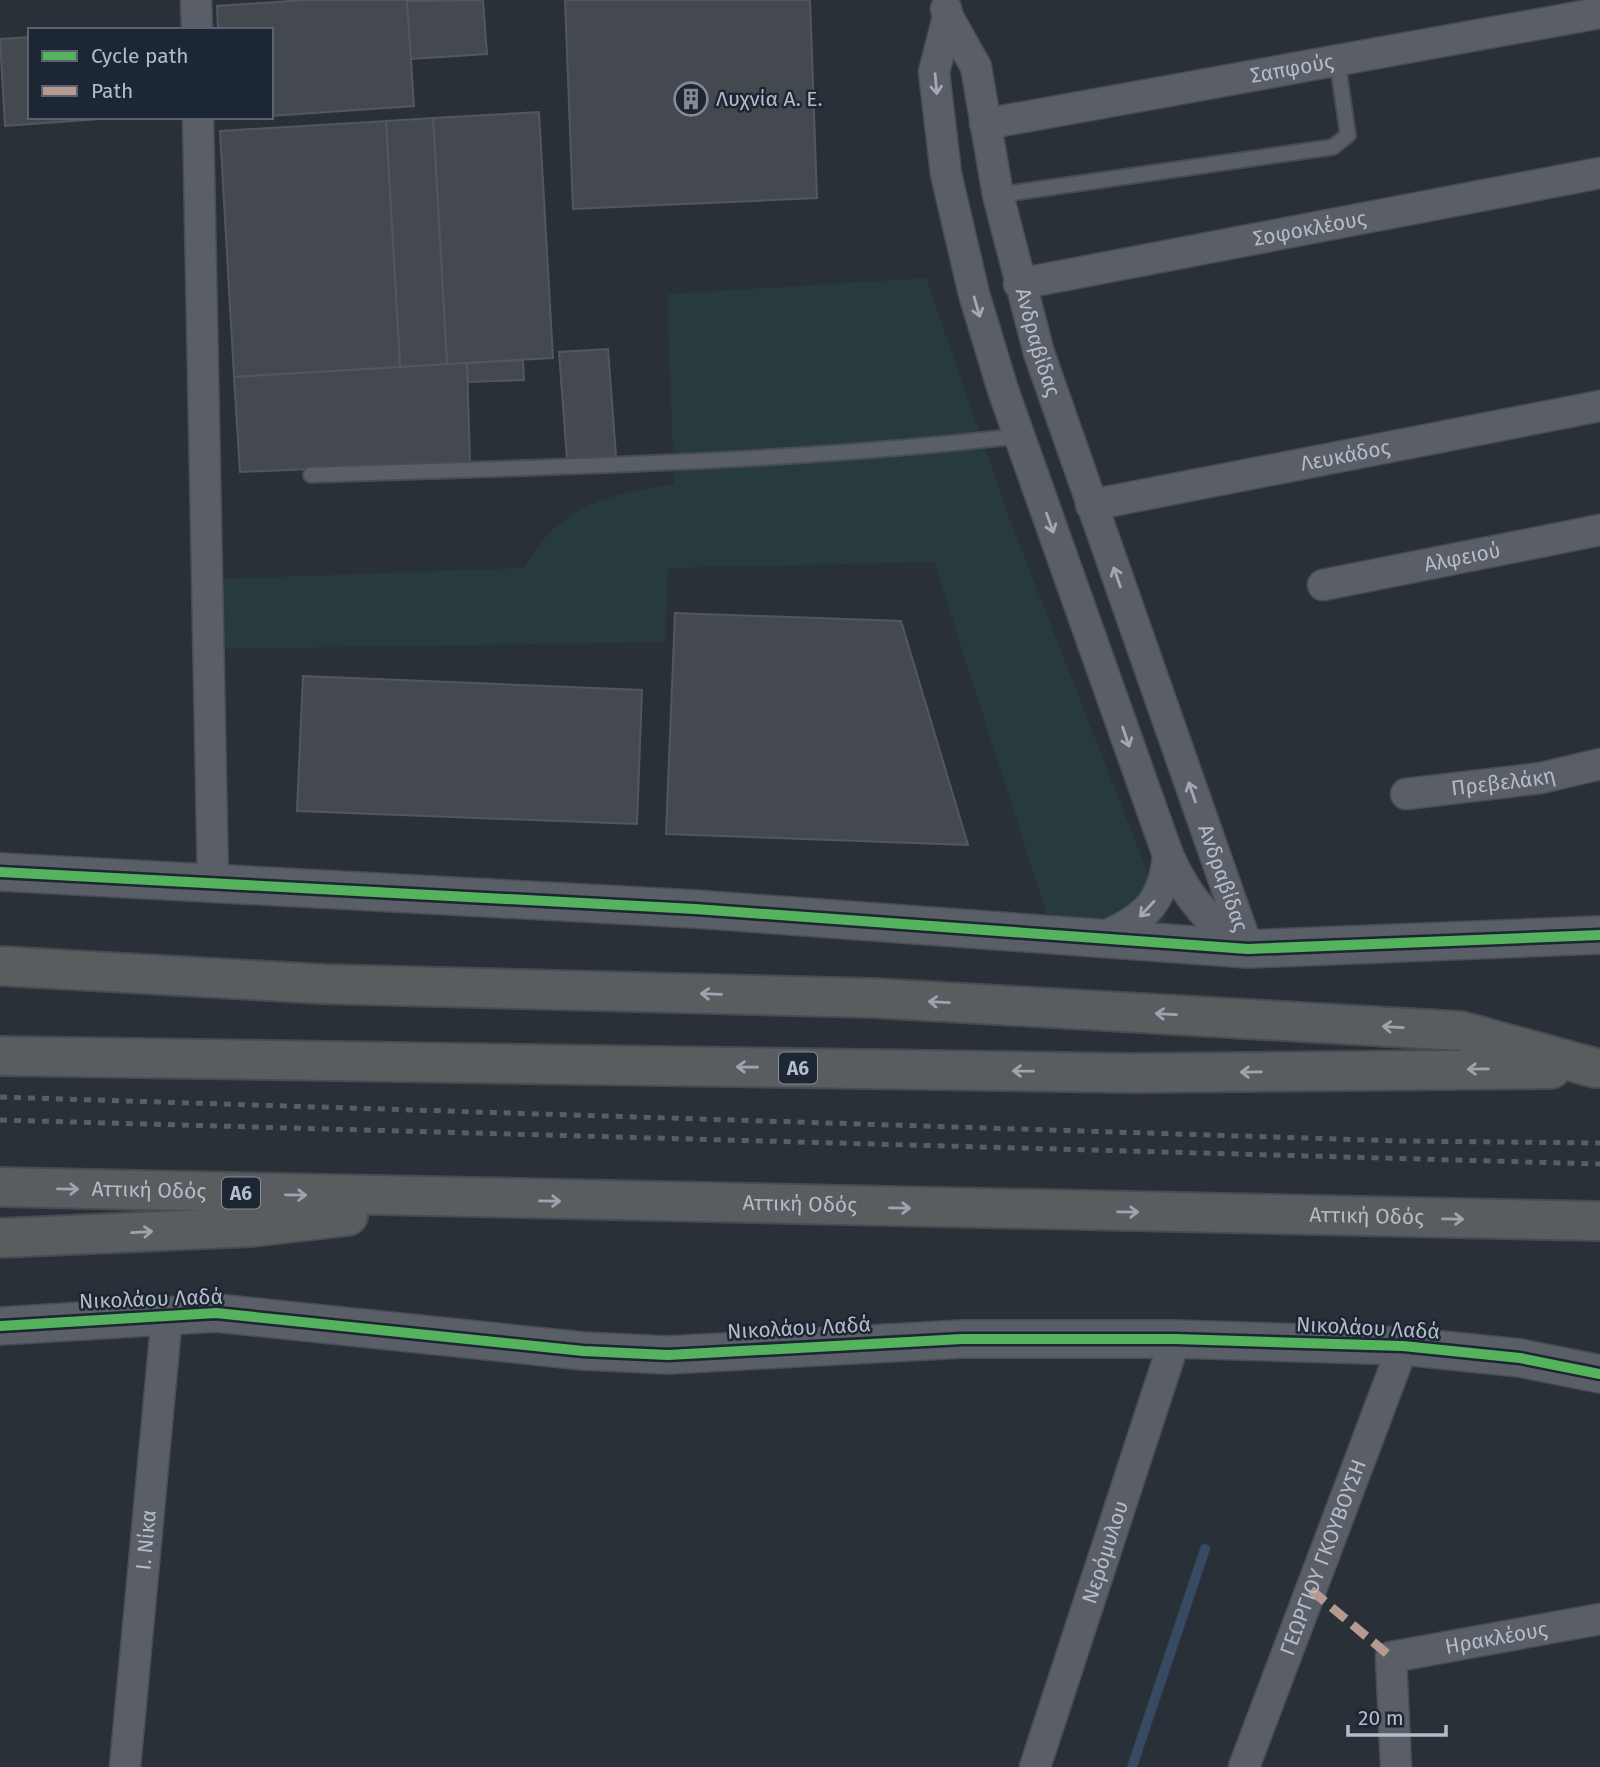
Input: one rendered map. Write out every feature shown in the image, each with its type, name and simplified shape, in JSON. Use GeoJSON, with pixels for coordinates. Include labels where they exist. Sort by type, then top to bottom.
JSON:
{"type":"FeatureCollection","features":[{"type":"Feature","properties":{"kind":"highway","name":"Α6"},"geometry":{"type":"LineString","coordinates":[[0,966],[323,984],[873,998],[1461,1031],[1595,1068],[1130,1073],[0,1056]]}},
{"type":"Feature","properties":{"kind":"highway","name":"Αττική Οδός"},"geometry":{"type":"LineString","coordinates":[[0,1187],[1600,1221]]}},
{"type":"Feature","properties":{"kind":"highway"},"geometry":{"type":"LineString","coordinates":[[0,1238],[252,1227],[482,1199]]}},
{"type":"Feature","properties":{"kind":"street"},"geometry":{"type":"LineString","coordinates":[[196,0],[197,28]]}},
{"type":"Feature","properties":{"kind":"street","name":"Ανδραβίδας"},"geometry":{"type":"LineString","coordinates":[[946,9],[976,67],[998,195],[1039,353],[1248,948]]}},
{"type":"Feature","properties":{"kind":"street","name":"Ανδραβίδας"},"geometry":{"type":"LineString","coordinates":[[946,9],[934,72],[946,174],[974,295],[1019,436],[1168,855],[1181,884],[1199,910],[1248,948]]}},
{"type":"Feature","properties":{"kind":"street","name":"Σαπφούς"},"geometry":{"type":"LineString","coordinates":[[985,124],[1600,13]]}},
{"type":"Feature","properties":{"kind":"street"},"geometry":{"type":"LineString","coordinates":[[198,119],[213,883]]}},
{"type":"Feature","properties":{"kind":"street","name":"Σοφοκλέους"},"geometry":{"type":"LineString","coordinates":[[1019,284],[1600,173]]}},
{"type":"Feature","properties":{"kind":"street","name":"Λευκάδος"},"geometry":{"type":"LineString","coordinates":[[1091,505],[1600,406]]}},
{"type":"Feature","properties":{"kind":"street","name":"Αλφειού"},"geometry":{"type":"LineString","coordinates":[[1323,585],[1600,530]]}},
{"type":"Feature","properties":{"kind":"street","name":"Πρεβελάκη"},"geometry":{"type":"LineString","coordinates":[[1406,794],[1541,778],[1600,765]]}},
{"type":"Feature","properties":{"kind":"street"},"geometry":{"type":"LineString","coordinates":[[1097,939],[1122,929],[1144,914],[1159,895],[1166,875],[1168,855]]}},
{"type":"Feature","properties":{"kind":"street"},"geometry":{"type":"LineString","coordinates":[[0,872],[695,909],[1248,948],[1600,935]]}},
{"type":"Feature","properties":{"kind":"street","name":"Νικολάου Λαδά"},"geometry":{"type":"LineString","coordinates":[[0,1326],[216,1314],[583,1351],[668,1355],[962,1339],[1175,1339],[1403,1346],[1520,1358],[1600,1374]]}},
{"type":"Feature","properties":{"kind":"street","name":"Ι. Νίκα"},"geometry":{"type":"LineString","coordinates":[[125,1767],[167,1315]]}},
{"type":"Feature","properties":{"kind":"street","name":"Νερόμυλου"},"geometry":{"type":"LineString","coordinates":[[1035,1767],[1175,1339]]}},
{"type":"Feature","properties":{"kind":"street","name":"ΓΕΩΡΓΙΟΥ ΓΚΟΥΒΟΥΣΗ"},"geometry":{"type":"LineString","coordinates":[[1244,1767],[1403,1346]]}},
{"type":"Feature","properties":{"kind":"street","name":"Ηρακλέους"},"geometry":{"type":"LineString","coordinates":[[1396,1767],[1391,1657],[1600,1619]]}},
{"type":"Feature","properties":{"kind":"lane"},"geometry":{"type":"LineString","coordinates":[[998,195],[1333,147],[1348,135],[1338,59]]}},
{"type":"Feature","properties":{"kind":"lane"},"geometry":{"type":"LineString","coordinates":[[311,475],[650,464],[873,451],[1019,436]]}},
{"type":"Feature","properties":{"kind":"green space"},"geometry":{"type":"Polygon","coordinates":[[[926,278],[1010,520],[1177,948],[1055,940],[934,562],[668,568],[665,642],[222,649],[222,579],[524,568],[538,546],[554,529],[587,506],[626,493],[674,484],[667,294],[926,278]]]}},
{"type":"Feature","properties":{"kind":"building"},"geometry":{"type":"Polygon","coordinates":[[[305,0],[407,0],[414,106],[273,116],[273,28],[218,28],[217,6],[305,0]]]}},
{"type":"Feature","properties":{"kind":"building"},"geometry":{"type":"Polygon","coordinates":[[[483,0],[487,54],[411,59],[407,1],[483,0]]]}},
{"type":"Feature","properties":{"kind":"building","name":"Λυχνία A. E."},"geometry":{"type":"Polygon","coordinates":[[[565,0],[810,0],[817,198],[573,209],[565,0]]]}},
{"type":"Feature","properties":{"kind":"building"},"geometry":{"type":"Polygon","coordinates":[[[28,37],[28,119],[101,119],[5,126],[0,39],[28,37]]]}},
{"type":"Feature","properties":{"kind":"building"},"geometry":{"type":"Polygon","coordinates":[[[539,112],[553,358],[447,364],[433,118],[539,112]]]}},
{"type":"Feature","properties":{"kind":"building"},"geometry":{"type":"Polygon","coordinates":[[[433,118],[447,364],[400,367],[386,121],[433,118]]]}},
{"type":"Feature","properties":{"kind":"building"},"geometry":{"type":"Polygon","coordinates":[[[386,121],[400,367],[234,377],[220,131],[386,121]]]}},
{"type":"Feature","properties":{"kind":"building"},"geometry":{"type":"Polygon","coordinates":[[[608,349],[616,456],[567,460],[559,352],[608,349]]]}},
{"type":"Feature","properties":{"kind":"building"},"geometry":{"type":"Polygon","coordinates":[[[523,360],[524,380],[468,382],[467,363],[523,360]]]}},
{"type":"Feature","properties":{"kind":"building"},"geometry":{"type":"Polygon","coordinates":[[[467,363],[470,462],[240,472],[234,377],[467,363]]]}},
{"type":"Feature","properties":{"kind":"building"},"geometry":{"type":"Polygon","coordinates":[[[675,613],[901,621],[968,845],[666,834],[675,613]]]}},
{"type":"Feature","properties":{"kind":"building"},"geometry":{"type":"Polygon","coordinates":[[[303,676],[642,690],[637,824],[297,811],[303,676]]]}},
{"type":"Feature","properties":{"kind":"waterway"},"geometry":{"type":"LineString","coordinates":[[1132,1767],[1205,1549]]}},
{"type":"Feature","properties":{"kind":"railway"},"geometry":{"type":"LineString","coordinates":[[0,1097],[1401,1141],[1600,1143]]}},
{"type":"Feature","properties":{"kind":"railway"},"geometry":{"type":"LineString","coordinates":[[0,1120],[1600,1164]]}},
{"type":"Feature","properties":{"kind":"marked path"},"geometry":{"type":"LineString","coordinates":[[1311,1590],[1391,1657]]}},
{"type":"Feature","properties":{"kind":"cycle path"},"geometry":{"type":"LineString","coordinates":[[0,872],[695,909],[1248,949],[1600,935]]}},
{"type":"Feature","properties":{"kind":"cycle path"},"geometry":{"type":"LineString","coordinates":[[0,1326],[216,1313],[583,1351],[668,1355],[962,1339],[1175,1339],[1403,1346],[1520,1358],[1600,1374]]}},
{"type":"Feature","properties":{"kind":"place","name":"Λυχνία A. E."},"geometry":{"type":"Point","coordinates":[691,99]}}]}
